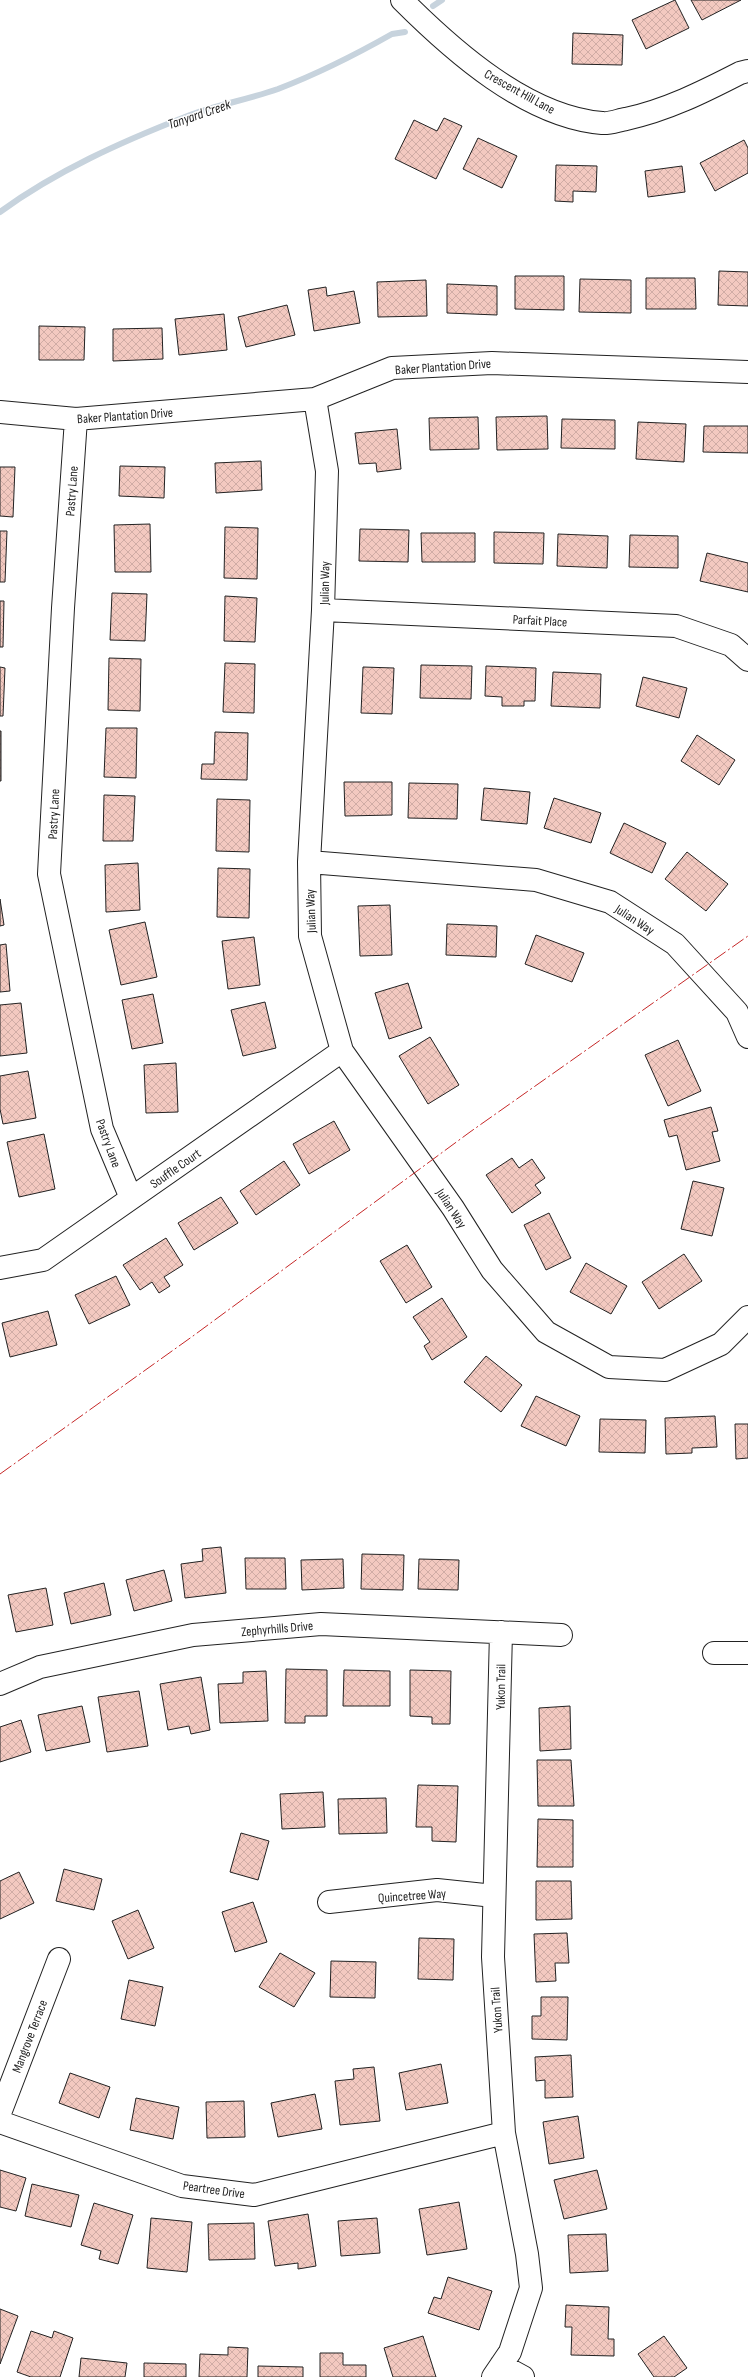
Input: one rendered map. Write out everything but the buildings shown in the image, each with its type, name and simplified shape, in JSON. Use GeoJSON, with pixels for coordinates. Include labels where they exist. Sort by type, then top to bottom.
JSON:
{"type":"FeatureCollection","features":[{"type":"Feature","properties":{"kind":"street","name":"Crescent Hill Lane"},"geometry":{"type":"LineString","coordinates":[[402,0],[489,77],[550,111],[603,123],[648,114],[694,97],[740,73],[748,71]]}},
{"type":"Feature","properties":{"kind":"street","name":"Baker Plantation Drive"},"geometry":{"type":"LineString","coordinates":[[0,412],[76,419],[315,399],[392,368],[492,363],[748,372]]}},
{"type":"Feature","properties":{"kind":"street","name":"Julian Way"},"geometry":{"type":"LineString","coordinates":[[315,399],[327,471],[323,610],[309,862],[310,936],[342,1051],[449,1202],[492,1270],[546,1332],[609,1366],[665,1370],[721,1344],[748,1317]]}},
{"type":"Feature","properties":{"kind":"street","name":"Pastry Lane"},"geometry":{"type":"LineString","coordinates":[[76,419],[63,608],[49,874],[102,1129],[131,1198]]}},
{"type":"Feature","properties":{"kind":"street","name":"Parfait Place"},"geometry":{"type":"LineString","coordinates":[[323,610],[676,626],[731,645],[748,660]]}},
{"type":"Feature","properties":{"kind":"street","name":"Julian Way"},"geometry":{"type":"LineString","coordinates":[[309,862],[536,880],[610,902],[675,944],[737,1012],[748,1037]]}},
{"type":"Feature","properties":{"kind":"street","name":"Souffle Court"},"geometry":{"type":"LineString","coordinates":[[0,1268],[43,1260],[342,1051]]}},
{"type":"Feature","properties":{"kind":"street","name":"Zephyrhills Drive"},"geometry":{"type":"LineString","coordinates":[[0,1684],[40,1667],[193,1635],[321,1624],[562,1635]]}},
{"type":"Feature","properties":{"kind":"street","name":"Yukon Trail"},"geometry":{"type":"LineString","coordinates":[[497,2371],[510,2352],[531,2288],[527,2254],[504,2133],[493,1957],[501,1632]]}},
{"type":"Feature","properties":{"kind":"street"},"geometry":{"type":"LineString","coordinates":[[714,1653],[748,1653]]}},
{"type":"Feature","properties":{"kind":"street","name":"Quincetree Way"},"geometry":{"type":"LineString","coordinates":[[329,1902],[437,1890],[494,1896]]}},
{"type":"Feature","properties":{"kind":"street","name":"Mangrove Terrace"},"geometry":{"type":"LineString","coordinates":[[0,2113],[58,1959]]}},
{"type":"Feature","properties":{"kind":"street","name":"Peartree Drive"},"geometry":{"type":"LineString","coordinates":[[0,2122],[182,2186],[254,2195],[504,2133]]}},
{"type":"Feature","properties":{"kind":"street"},"geometry":{"type":"LineString","coordinates":[[497,2371],[523,2377]]}},
{"type":"Feature","properties":{"kind":"waterway","name":"Tanyard Creek"},"geometry":{"type":"LineString","coordinates":[[433,6],[442,0]]}},
{"type":"Feature","properties":{"kind":"waterway","name":"Tanyard Creek"},"geometry":{"type":"LineString","coordinates":[[0,212],[44,183],[113,147],[196,113],[278,89],[336,64],[392,34],[405,32]]}},
{"type":"Feature","properties":{"kind":"power"},"geometry":{"type":"LineString","coordinates":[[0,1474],[193,1336],[470,1132],[748,936]]}}]}
